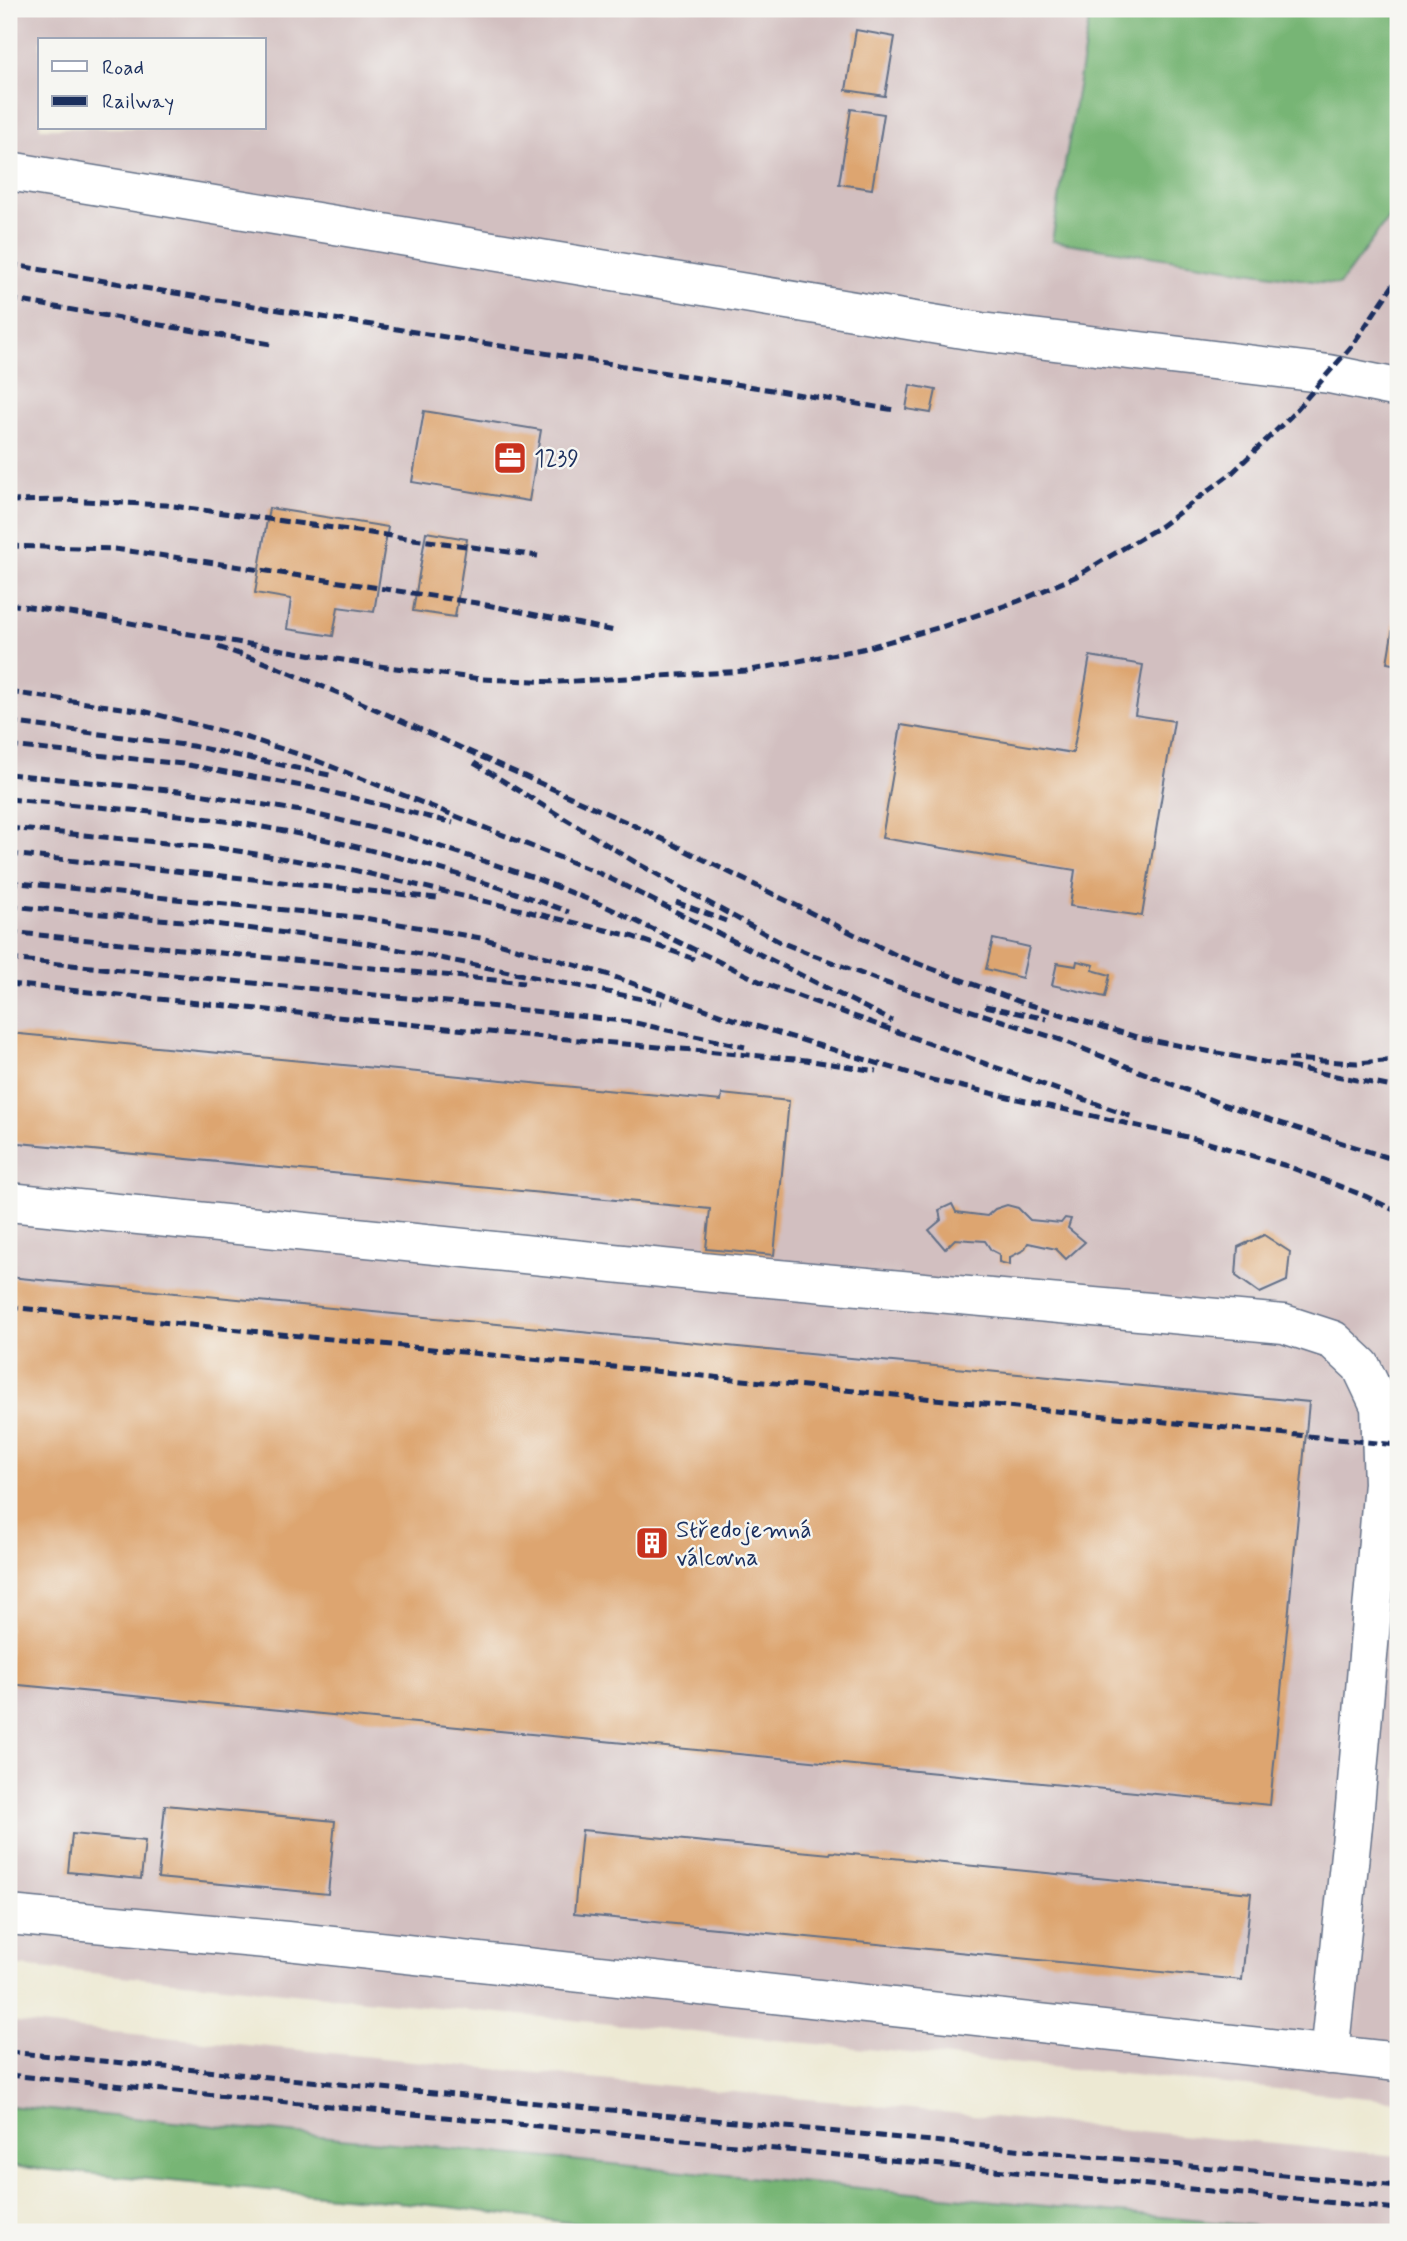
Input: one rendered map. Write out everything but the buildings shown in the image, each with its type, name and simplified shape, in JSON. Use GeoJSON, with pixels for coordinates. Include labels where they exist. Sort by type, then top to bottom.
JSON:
{"type":"FeatureCollection","features":[{"type":"Feature","properties":{"kind":"lane"},"geometry":{"type":"LineString","coordinates":[[9,171],[981,332],[1329,374],[1398,388]]}},
{"type":"Feature","properties":{"kind":"lane"},"geometry":{"type":"LineString","coordinates":[[9,1202],[712,1273],[1284,1324],[1333,1340],[1361,1366],[1380,1406],[1383,1483],[1355,1805],[1329,2055]]}},
{"type":"Feature","properties":{"kind":"lane"},"geometry":{"type":"LineString","coordinates":[[9,1915],[287,1941],[1398,2062]]}},
{"type":"Feature","properties":{"kind":"shaded area"},"geometry":{"type":"Polygon","coordinates":[[[9,9],[1398,9],[1398,2101],[9,1965],[9,9]]]}},
{"type":"Feature","properties":{"kind":"shaded area"},"geometry":{"type":"Polygon","coordinates":[[[9,2022],[1398,2156],[1398,2232],[1316,2232],[9,2106],[9,2022]]]}},
{"type":"Feature","properties":{"kind":"green space"},"geometry":{"type":"Polygon","coordinates":[[[1091,9],[1398,9],[1398,205],[1339,285],[1052,241],[1091,9]]]}},
{"type":"Feature","properties":{"kind":"green space"},"geometry":{"type":"Polygon","coordinates":[[[9,2106],[1316,2232],[642,2232],[449,2207],[9,2166],[9,2106]]]}},
{"type":"Feature","properties":{"kind":"railway"},"geometry":{"type":"LineString","coordinates":[[9,264],[895,410]]}},
{"type":"Feature","properties":{"kind":"railway"},"geometry":{"type":"LineString","coordinates":[[9,604],[372,665],[481,679],[558,682],[746,671],[862,649],[1019,601],[1075,577],[1161,526],[1232,473],[1290,417],[1351,347],[1398,278]]}},
{"type":"Feature","properties":{"kind":"railway"},"geometry":{"type":"LineString","coordinates":[[9,299],[271,344]]}},
{"type":"Feature","properties":{"kind":"railway"},"geometry":{"type":"LineString","coordinates":[[9,501],[65,500],[166,505],[538,556]]}},
{"type":"Feature","properties":{"kind":"railway"},"geometry":{"type":"LineString","coordinates":[[9,546],[114,549],[202,561],[477,603],[615,631]]}},
{"type":"Feature","properties":{"kind":"railway"},"geometry":{"type":"LineString","coordinates":[[218,647],[266,663],[355,700],[644,830],[898,956],[1020,1002],[1140,1038],[1398,1088]]}},
{"type":"Feature","properties":{"kind":"railway"},"geometry":{"type":"LineString","coordinates":[[9,692],[143,711],[248,738],[310,758],[601,874],[892,1021]]}},
{"type":"Feature","properties":{"kind":"railway"},"geometry":{"type":"LineString","coordinates":[[9,722],[192,746],[334,776]]}},
{"type":"Feature","properties":{"kind":"railway"},"geometry":{"type":"LineString","coordinates":[[9,746],[183,764],[318,789],[453,823]]}},
{"type":"Feature","properties":{"kind":"railway"},"geometry":{"type":"LineString","coordinates":[[474,763],[635,862],[780,942],[883,982],[1061,1040],[1219,1103],[1398,1161]]}},
{"type":"Feature","properties":{"kind":"railway"},"geometry":{"type":"LineString","coordinates":[[9,774],[187,792],[301,811],[411,837],[532,877],[607,907],[765,984],[1133,1117]]}},
{"type":"Feature","properties":{"kind":"railway"},"geometry":{"type":"LineString","coordinates":[[9,799],[191,817],[299,834],[435,868],[569,912]]}},
{"type":"Feature","properties":{"kind":"railway"},"geometry":{"type":"LineString","coordinates":[[9,828],[219,848],[349,869],[631,936],[694,959]]}},
{"type":"Feature","properties":{"kind":"railway"},"geometry":{"type":"LineString","coordinates":[[9,854],[437,898]]}},
{"type":"Feature","properties":{"kind":"railway"},"geometry":{"type":"LineString","coordinates":[[9,882],[364,918],[481,938],[606,974],[733,1019],[932,1080],[1192,1138],[1287,1166],[1365,1196],[1398,1212]]}},
{"type":"Feature","properties":{"kind":"railway"},"geometry":{"type":"LineString","coordinates":[[676,902],[726,921]]}},
{"type":"Feature","properties":{"kind":"railway"},"geometry":{"type":"LineString","coordinates":[[9,906],[206,923],[366,943],[662,1003]]}},
{"type":"Feature","properties":{"kind":"railway"},"geometry":{"type":"LineString","coordinates":[[9,932],[524,983]]}},
{"type":"Feature","properties":{"kind":"railway"},"geometry":{"type":"LineString","coordinates":[[9,959],[631,1022],[745,1047]]}},
{"type":"Feature","properties":{"kind":"railway"},"geometry":{"type":"LineString","coordinates":[[9,984],[477,1031],[806,1060],[876,1071]]}},
{"type":"Feature","properties":{"kind":"railway"},"geometry":{"type":"LineString","coordinates":[[985,1006],[1047,1019]]}},
{"type":"Feature","properties":{"kind":"railway"},"geometry":{"type":"LineString","coordinates":[[1288,1059],[1357,1063],[1398,1060]]}},
{"type":"Feature","properties":{"kind":"railway"},"geometry":{"type":"LineString","coordinates":[[9,1307],[1398,1445]]}},
{"type":"Feature","properties":{"kind":"railway"},"geometry":{"type":"LineString","coordinates":[[9,2052],[1398,2186]]}},
{"type":"Feature","properties":{"kind":"railway"},"geometry":{"type":"LineString","coordinates":[[9,2075],[1398,2209]]}},
{"type":"Feature","properties":{"kind":"place","name":"1239"},"geometry":{"type":"Point","coordinates":[510,458]}},
{"type":"Feature","properties":{"kind":"place","name":"Středojemná válcovna"},"geometry":{"type":"Point","coordinates":[652,1543]}}]}
